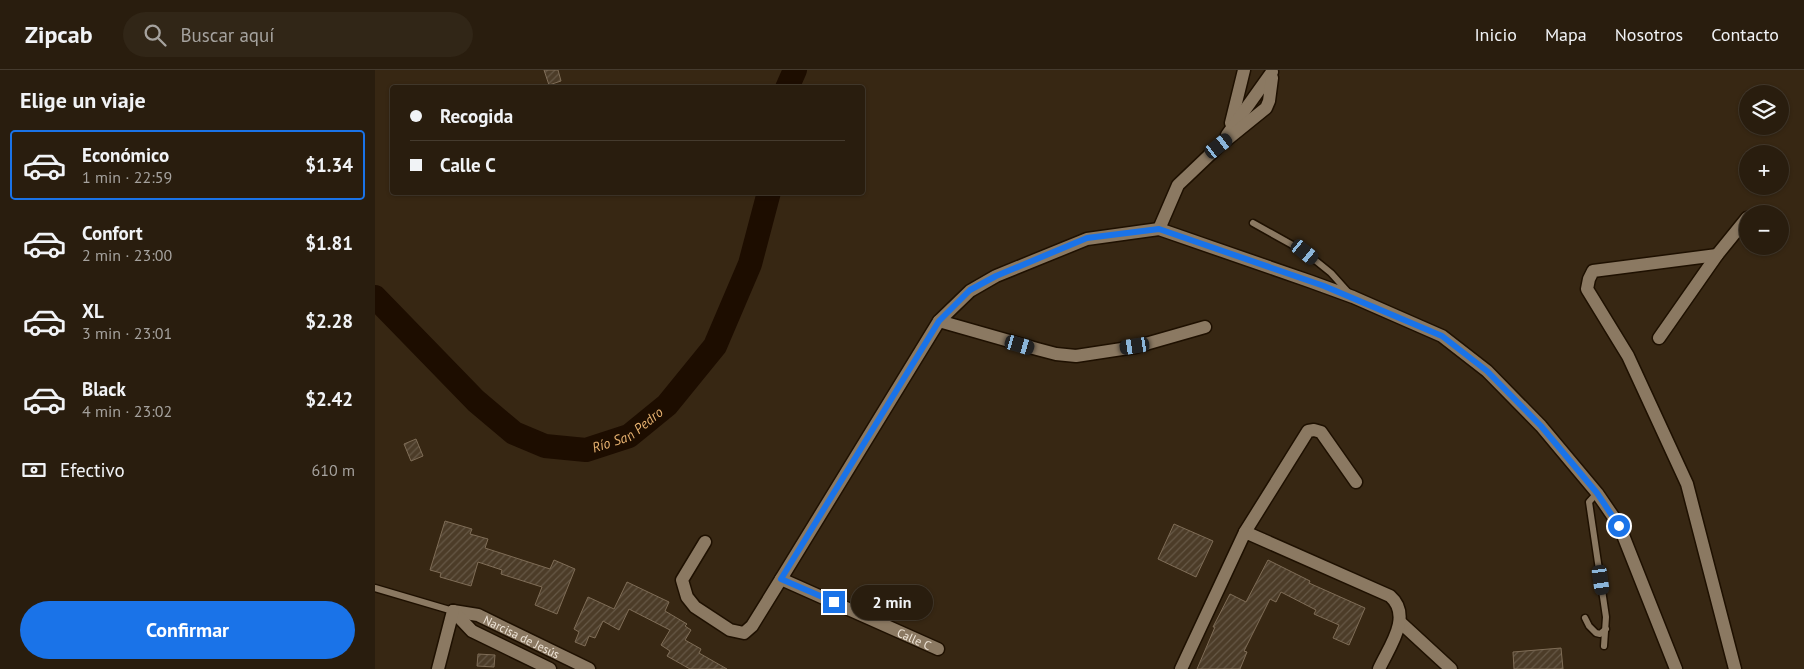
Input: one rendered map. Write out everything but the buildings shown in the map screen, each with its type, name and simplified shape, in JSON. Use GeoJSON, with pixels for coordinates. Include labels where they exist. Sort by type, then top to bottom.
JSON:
{"type":"FeatureCollection","features":[{"type":"Feature","properties":{"kind":"street"},"geometry":{"type":"LineString","coordinates":[[1229,130],[1244,70]]}},
{"type":"Feature","properties":{"kind":"street"},"geometry":{"type":"LineString","coordinates":[[1219,146],[1229,130],[1273,74]]}},
{"type":"Feature","properties":{"kind":"street"},"geometry":{"type":"LineString","coordinates":[[1159,229],[1178,185],[1219,146],[1266,108],[1269,101],[1273,74]]}},
{"type":"Feature","properties":{"kind":"street"},"geometry":{"type":"LineString","coordinates":[[1659,338],[1717,254],[1739,228]]}},
{"type":"Feature","properties":{"kind":"street"},"geometry":{"type":"LineString","coordinates":[[705,542],[682,580],[687,597],[695,606],[730,630],[744,633],[752,626],[939,321],[970,290],[996,276],[1087,238],[1159,229],[1353,297],[1442,336],[1487,371],[1541,426],[1597,493],[1619,526],[1676,669]]}},
{"type":"Feature","properties":{"kind":"street"},"geometry":{"type":"LineString","coordinates":[[1717,254],[1593,271],[1587,289],[1628,356],[1687,484],[1735,669]]}},
{"type":"Feature","properties":{"kind":"street"},"geometry":{"type":"LineString","coordinates":[[939,321],[1037,350],[1076,356],[1135,346],[1205,327]]}},
{"type":"Feature","properties":{"kind":"street"},"geometry":{"type":"LineString","coordinates":[[1181,669],[1245,532],[1308,431],[1321,432],[1356,482]]}},
{"type":"Feature","properties":{"kind":"street"},"geometry":{"type":"LineString","coordinates":[[1245,532],[1389,596],[1397,604],[1401,623],[1451,669]]}},
{"type":"Feature","properties":{"kind":"street","name":"Calle C"},"geometry":{"type":"LineString","coordinates":[[781,579],[938,649]]}},
{"type":"Feature","properties":{"kind":"street"},"geometry":{"type":"LineString","coordinates":[[438,669],[453,611]]}},
{"type":"Feature","properties":{"kind":"street","name":"Narcisa de Jesús"},"geometry":{"type":"LineString","coordinates":[[453,611],[472,631],[550,669]]}},
{"type":"Feature","properties":{"kind":"street","name":"Narcisa de Jesús"},"geometry":{"type":"LineString","coordinates":[[453,611],[478,615],[589,669]]}},
{"type":"Feature","properties":{"kind":"street"},"geometry":{"type":"LineString","coordinates":[[1379,669],[1401,623]]}},
{"type":"Feature","properties":{"kind":"lane"},"geometry":{"type":"LineString","coordinates":[[1253,224],[1305,252],[1331,273],[1353,297]]}},
{"type":"Feature","properties":{"kind":"lane"},"geometry":{"type":"LineString","coordinates":[[1597,493],[1589,502],[1606,617],[1604,646]]}},
{"type":"Feature","properties":{"kind":"lane"},"geometry":{"type":"LineString","coordinates":[[375,588],[453,611]]}},
{"type":"Feature","properties":{"kind":"lane"},"geometry":{"type":"LineString","coordinates":[[1585,618],[1589,626],[1596,633],[1600,634],[1606,628]]}},
{"type":"Feature","properties":{"kind":"waterway","name":"Río San Pedro"},"geometry":{"type":"LineString","coordinates":[[788,85],[795,70]]}},
{"type":"Feature","properties":{"kind":"waterway","name":"Río San Pedro"},"geometry":{"type":"LineString","coordinates":[[375,297],[476,401],[514,433],[545,446],[586,450],[629,436],[667,405],[715,346],[750,264],[768,195]]}},
{"type":"Feature","properties":{"kind":"route"},"geometry":{"type":"LineString","coordinates":[[834,602],[781,579],[939,321],[970,290],[996,276],[1087,238],[1159,229],[1324,286],[1442,336],[1487,371],[1541,426],[1597,493],[1619,526]]}}]}
